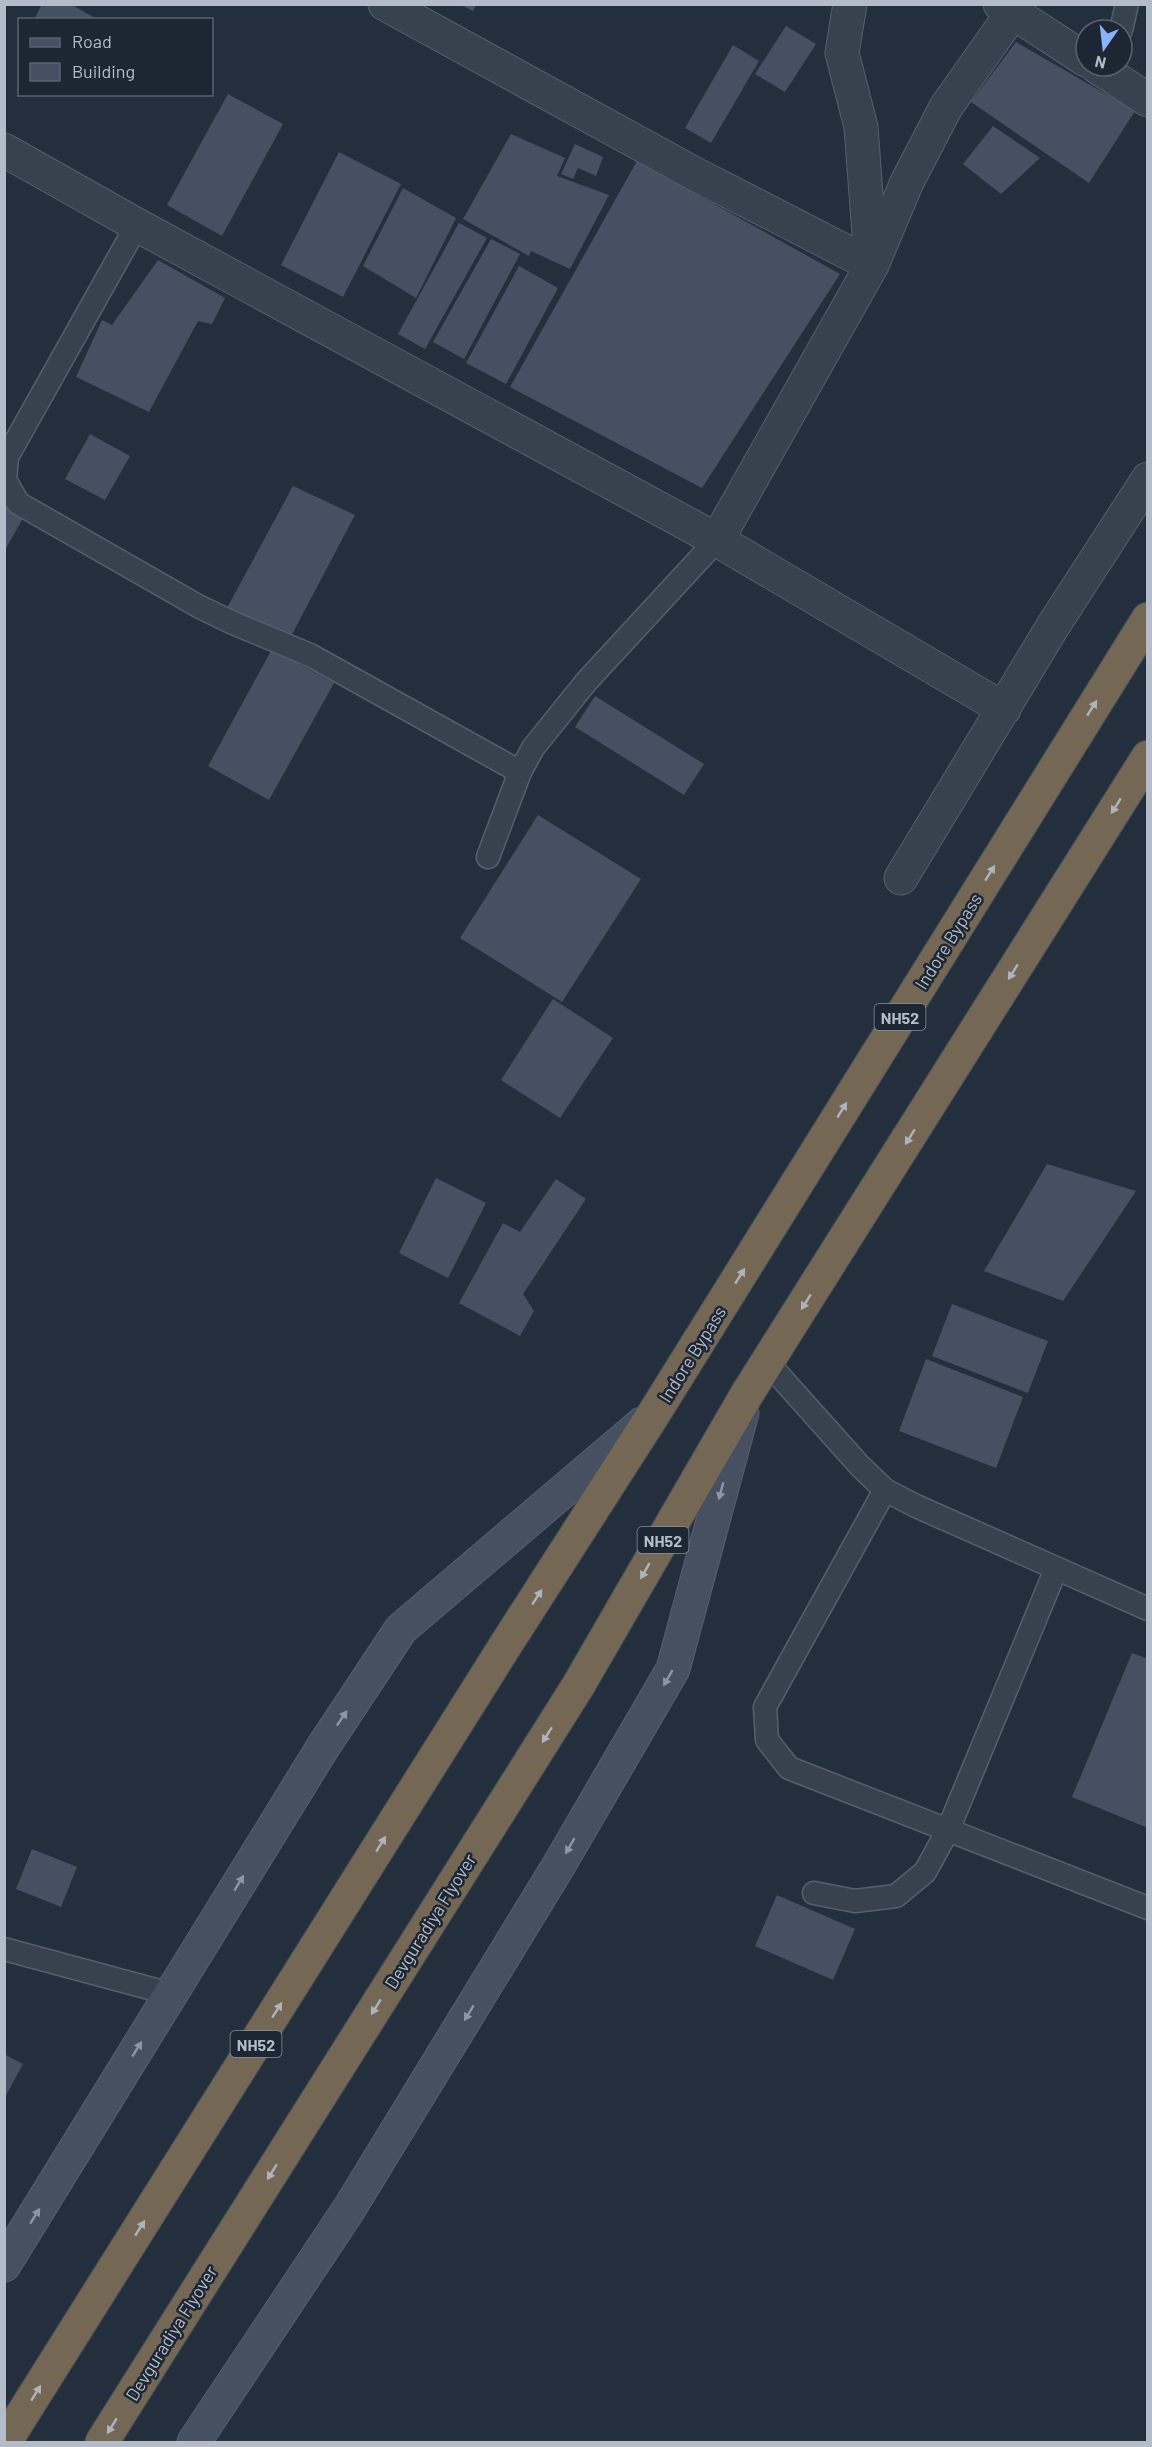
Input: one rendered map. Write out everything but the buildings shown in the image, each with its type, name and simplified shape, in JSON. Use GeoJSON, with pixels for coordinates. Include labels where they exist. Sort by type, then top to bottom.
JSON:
{"type":"FeatureCollection","features":[{"type":"Feature","properties":{"kind":"highway","name":"Indore Bypass"},"geometry":{"type":"LineString","coordinates":[[653,1415],[1148,619]]}},
{"type":"Feature","properties":{"kind":"highway","name":"NH52"},"geometry":{"type":"LineString","coordinates":[[747,1394],[1148,757]]}},
{"type":"Feature","properties":{"kind":"highway","name":"Devguradiya Flyover"},"geometry":{"type":"LineString","coordinates":[[102,2442],[578,1686],[747,1394]]}},
{"type":"Feature","properties":{"kind":"highway","name":"NH52"},"geometry":{"type":"LineString","coordinates":[[5,2442],[505,1646],[653,1415]]}},
{"type":"Feature","properties":{"kind":"street"},"geometry":{"type":"LineString","coordinates":[[385,4],[695,174],[872,265]]}},
{"type":"Feature","properties":{"kind":"street"},"geometry":{"type":"LineString","coordinates":[[850,4],[842,53],[861,127],[872,265]]}},
{"type":"Feature","properties":{"kind":"street"},"geometry":{"type":"LineString","coordinates":[[717,540],[872,265],[907,182],[946,107],[1006,8],[1074,50]]}},
{"type":"Feature","properties":{"kind":"street"},"geometry":{"type":"LineString","coordinates":[[1117,78],[1148,100]]}},
{"type":"Feature","properties":{"kind":"street"},"geometry":{"type":"LineString","coordinates":[[4,150],[137,225],[717,540],[1004,709]]}},
{"type":"Feature","properties":{"kind":"street"},"geometry":{"type":"LineString","coordinates":[[901,878],[1148,479]]}},
{"type":"Feature","properties":{"kind":"street"},"geometry":{"type":"LineString","coordinates":[[194,2442],[349,2209],[559,1865],[673,1669],[747,1394]]}},
{"type":"Feature","properties":{"kind":"street"},"geometry":{"type":"LineString","coordinates":[[4,2265],[323,1747],[401,1629],[653,1415]]}},
{"type":"Feature","properties":{"kind":"lane"},"geometry":{"type":"LineString","coordinates":[[137,225],[8,457],[5,480],[18,503],[198,606],[310,655],[520,772]]}},
{"type":"Feature","properties":{"kind":"lane"},"geometry":{"type":"LineString","coordinates":[[488,857],[520,772],[533,747],[586,682],[717,540]]}},
{"type":"Feature","properties":{"kind":"lane"},"geometry":{"type":"LineString","coordinates":[[768,1363],[860,1466],[885,1490],[1148,1609]]}},
{"type":"Feature","properties":{"kind":"lane"},"geometry":{"type":"LineString","coordinates":[[885,1490],[765,1707],[767,1740],[789,1768],[1148,1908]]}},
{"type":"Feature","properties":{"kind":"lane"},"geometry":{"type":"LineString","coordinates":[[814,1893],[855,1901],[896,1896],[925,1872],[948,1830],[1056,1569]]}},
{"type":"Feature","properties":{"kind":"lane"},"geometry":{"type":"LineString","coordinates":[[4,1949],[171,1994]]}}]}
